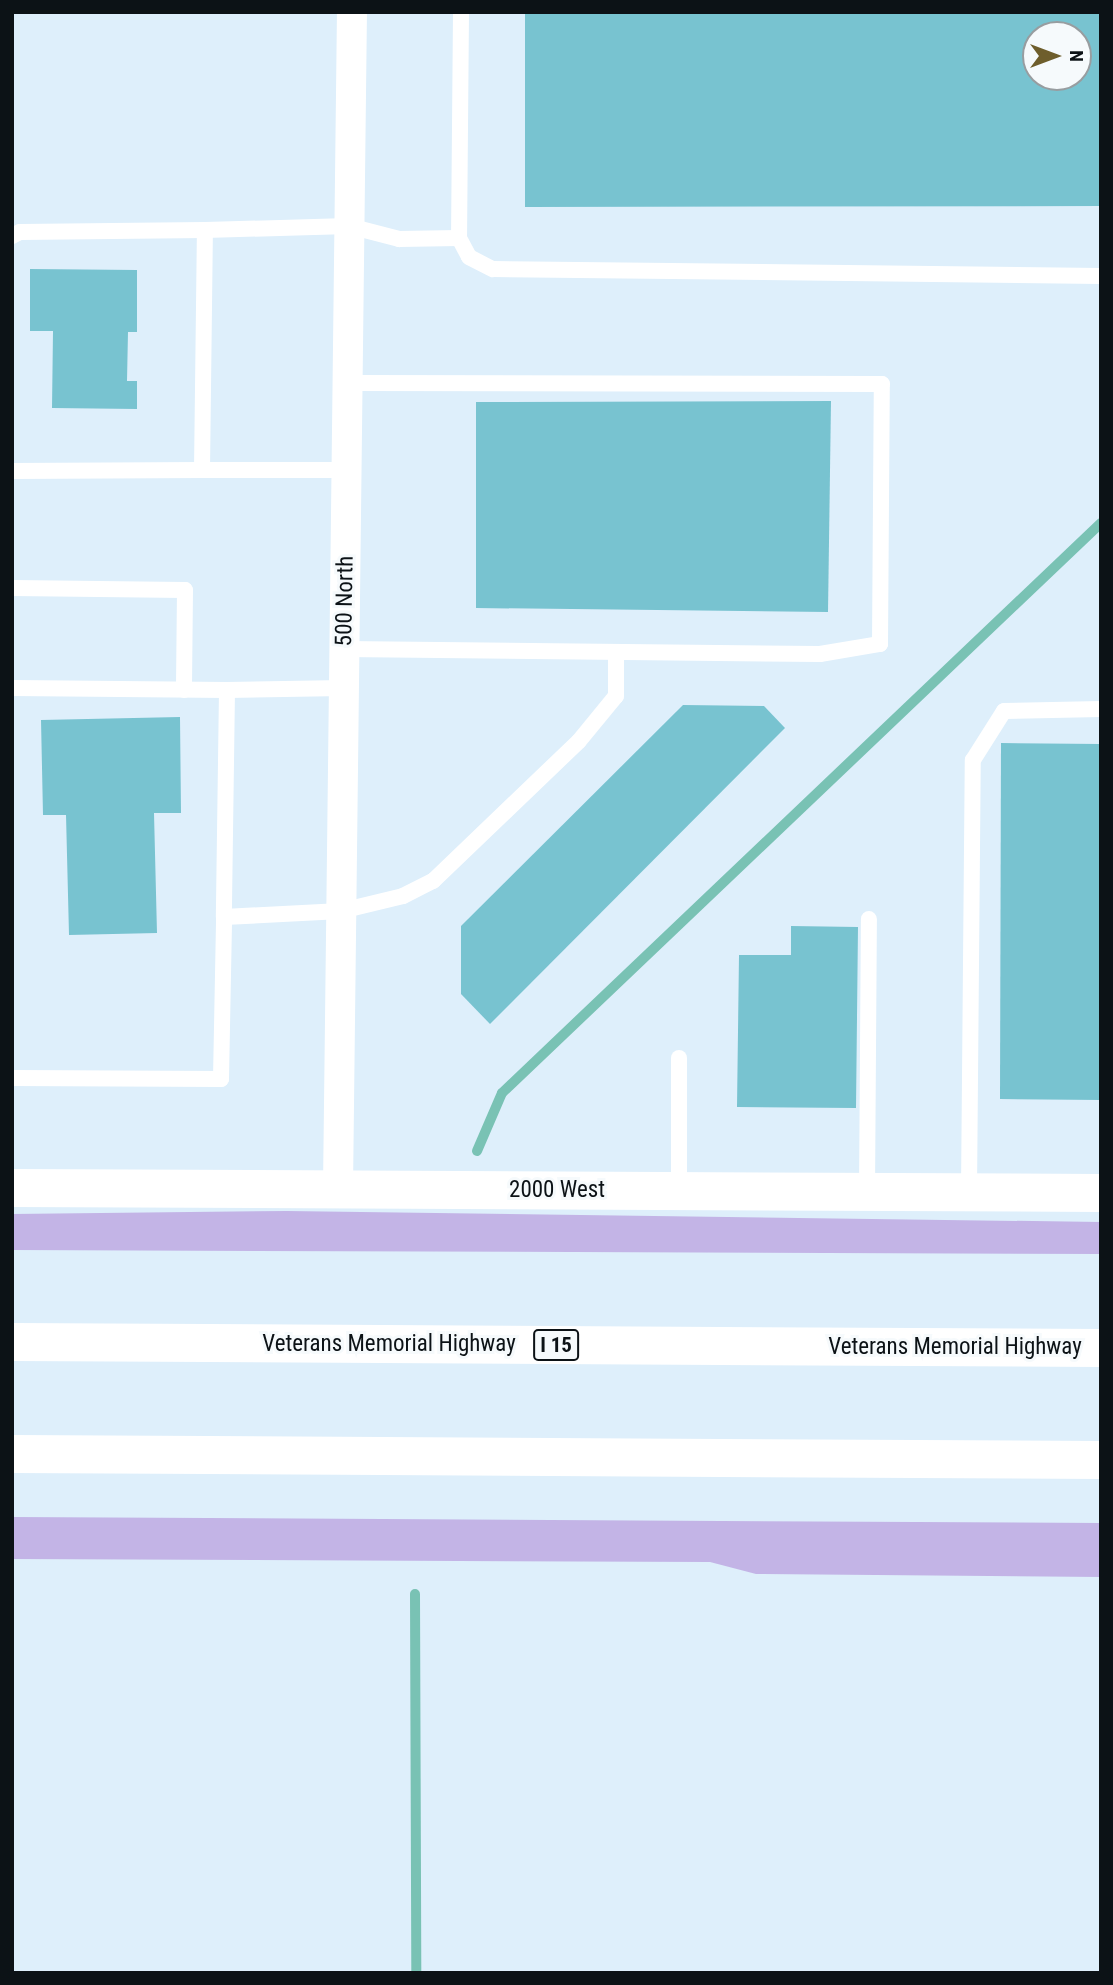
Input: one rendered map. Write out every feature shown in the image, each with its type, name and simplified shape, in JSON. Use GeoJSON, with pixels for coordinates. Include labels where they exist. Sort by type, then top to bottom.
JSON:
{"type":"FeatureCollection","features":[{"type":"Feature","properties":{"kind":"main road","name":"2000 West"},"geometry":{"type":"LineString","coordinates":[[12,1188],[1101,1193]]}},
{"type":"Feature","properties":{"kind":"main road","name":"Veterans Memorial Highway"},"geometry":{"type":"LineString","coordinates":[[12,1342],[1101,1348]]}},
{"type":"Feature","properties":{"kind":"main road"},"geometry":{"type":"LineString","coordinates":[[12,1454],[1101,1460]]}},
{"type":"Feature","properties":{"kind":"street","name":"500 North"},"geometry":{"type":"LineString","coordinates":[[338,1189],[352,12]]}},
{"type":"Feature","properties":{"kind":"lane"},"geometry":{"type":"LineString","coordinates":[[461,12],[459,238],[469,257],[493,269],[517,272],[1101,276]]}},
{"type":"Feature","properties":{"kind":"lane"},"geometry":{"type":"LineString","coordinates":[[12,236],[20,232],[349,226],[400,239],[459,238]]}},
{"type":"Feature","properties":{"kind":"lane"},"geometry":{"type":"LineString","coordinates":[[202,470],[205,230]]}},
{"type":"Feature","properties":{"kind":"lane"},"geometry":{"type":"LineString","coordinates":[[344,649],[820,654],[880,645],[882,384],[348,383]]}},
{"type":"Feature","properties":{"kind":"lane"},"geometry":{"type":"LineString","coordinates":[[12,471],[347,470]]}},
{"type":"Feature","properties":{"kind":"lane"},"geometry":{"type":"LineString","coordinates":[[12,587],[185,590],[184,690]]}},
{"type":"Feature","properties":{"kind":"lane"},"geometry":{"type":"LineString","coordinates":[[224,917],[341,911],[402,896],[433,881],[579,741],[608,705],[615,695],[615,652]]}},
{"type":"Feature","properties":{"kind":"lane"},"geometry":{"type":"LineString","coordinates":[[12,688],[344,688]]}},
{"type":"Feature","properties":{"kind":"lane"},"geometry":{"type":"LineString","coordinates":[[12,1078],[221,1079],[227,690]]}},
{"type":"Feature","properties":{"kind":"lane"},"geometry":{"type":"LineString","coordinates":[[969,1192],[973,760],[1004,711],[1101,709]]}},
{"type":"Feature","properties":{"kind":"lane"},"geometry":{"type":"LineString","coordinates":[[867,1192],[869,919]]}},
{"type":"Feature","properties":{"kind":"lane"},"geometry":{"type":"LineString","coordinates":[[680,1058],[680,1191]]}},
{"type":"Feature","properties":{"kind":"shaded area"},"geometry":{"type":"Polygon","coordinates":[[[287,1211],[1101,1222],[1101,1254],[12,1250],[12,1214],[287,1211]]]}},
{"type":"Feature","properties":{"kind":"shaded area"},"geometry":{"type":"Polygon","coordinates":[[[12,1517],[1101,1523],[1101,1577],[756,1574],[710,1562],[12,1559],[12,1517]]]}},
{"type":"Feature","properties":{"kind":"building"},"geometry":{"type":"Polygon","coordinates":[[[525,12],[1101,12],[1101,206],[525,207],[525,12]]]}},
{"type":"Feature","properties":{"kind":"building"},"geometry":{"type":"Polygon","coordinates":[[[30,269],[137,270],[137,332],[128,332],[127,381],[137,381],[137,409],[52,408],[53,331],[30,331],[30,269]]]}},
{"type":"Feature","properties":{"kind":"building"},"geometry":{"type":"Polygon","coordinates":[[[831,401],[828,612],[476,608],[476,402],[831,401]]]}},
{"type":"Feature","properties":{"kind":"building"},"geometry":{"type":"Polygon","coordinates":[[[683,705],[764,706],[785,728],[490,1024],[461,994],[461,926],[683,705]]]}},
{"type":"Feature","properties":{"kind":"building"},"geometry":{"type":"Polygon","coordinates":[[[180,717],[181,813],[154,813],[157,933],[69,935],[66,815],[43,815],[41,720],[180,717]]]}},
{"type":"Feature","properties":{"kind":"building"},"geometry":{"type":"Polygon","coordinates":[[[1001,743],[1101,744],[1101,1100],[1000,1099],[1001,743]]]}},
{"type":"Feature","properties":{"kind":"building"},"geometry":{"type":"Polygon","coordinates":[[[791,926],[858,927],[856,1108],[737,1107],[739,955],[791,955],[791,926]]]}},
{"type":"Feature","properties":{"kind":"waterway"},"geometry":{"type":"LineString","coordinates":[[477,1151],[502,1093],[1101,523]]}},
{"type":"Feature","properties":{"kind":"waterway"},"geometry":{"type":"LineString","coordinates":[[415,1594],[416,1973]]}}]}
